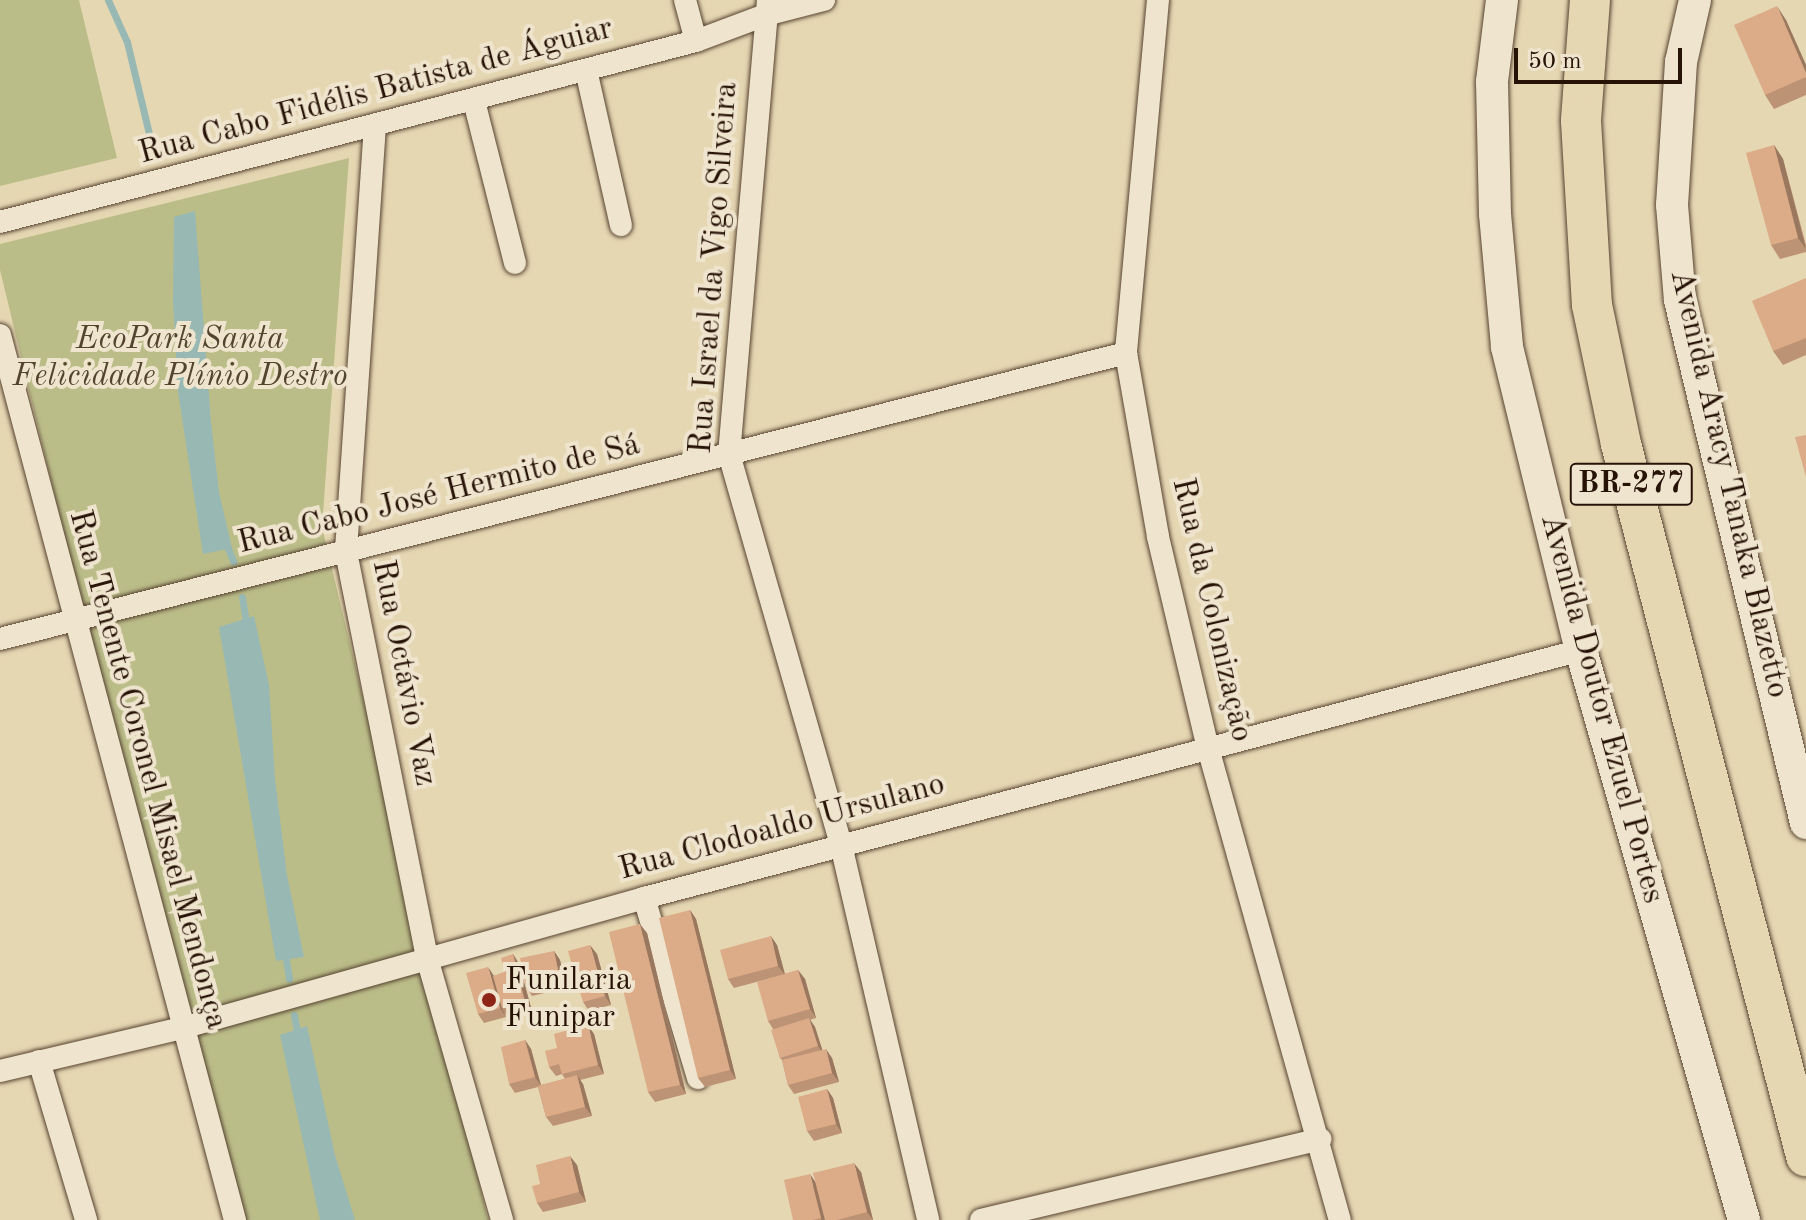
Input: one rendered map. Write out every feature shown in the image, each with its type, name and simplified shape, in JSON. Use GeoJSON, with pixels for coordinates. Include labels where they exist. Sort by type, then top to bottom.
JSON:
{"type":"FeatureCollection","features":[{"type":"Feature","properties":{"kind":"highway","name":"BR-277"},"geometry":{"type":"LineString","coordinates":[[1590,0],[1581,121],[1592,305],[1621,444],[1752,958],[1806,1156]]}},
{"type":"Feature","properties":{"kind":"highway"},"geometry":{"type":"LineString","coordinates":[[1752,958],[1806,1078]]}},
{"type":"Feature","properties":{"kind":"main road","name":"Avenida Doutor Ezuel Portes"},"geometry":{"type":"LineString","coordinates":[[1502,0],[1492,82],[1495,214],[1507,347],[1581,650],[1744,1220]]}},
{"type":"Feature","properties":{"kind":"main road","name":"Avenida Aracy Tanaka Blazetto"},"geometry":{"type":"LineString","coordinates":[[1695,0],[1681,62],[1672,205],[1680,300],[1806,823]]}},
{"type":"Feature","properties":{"kind":"street"},"geometry":{"type":"LineString","coordinates":[[685,0],[696,41]]}},
{"type":"Feature","properties":{"kind":"street","name":"Rua Cabo Fidélis Batista de Águiar"},"geometry":{"type":"LineString","coordinates":[[0,222],[696,41],[766,8],[824,0]]}},
{"type":"Feature","properties":{"kind":"street","name":"Rua da Colonização"},"geometry":{"type":"LineString","coordinates":[[1158,0],[1126,353],[1158,537],[1208,748],[1320,1139],[1340,1220]]}},
{"type":"Feature","properties":{"kind":"street","name":"Rua Israel da Vigo Silveira"},"geometry":{"type":"LineString","coordinates":[[766,8],[729,454],[841,845],[928,1220]]}},
{"type":"Feature","properties":{"kind":"street"},"geometry":{"type":"LineString","coordinates":[[586,70],[621,225]]}},
{"type":"Feature","properties":{"kind":"street"},"geometry":{"type":"LineString","coordinates":[[474,101],[515,263]]}},
{"type":"Feature","properties":{"kind":"street","name":"Rua Octávio Vaz"},"geometry":{"type":"LineString","coordinates":[[375,125],[346,552],[427,958],[502,1220]]}},
{"type":"Feature","properties":{"kind":"street","name":"Rua Tenente Coronel Misael Mendonça"},"geometry":{"type":"LineString","coordinates":[[0,335],[235,1220]]}},
{"type":"Feature","properties":{"kind":"street","name":"Rua Cabo José Hermito de Sá"},"geometry":{"type":"LineString","coordinates":[[0,639],[1126,353]]}},
{"type":"Feature","properties":{"kind":"street","name":"Rua Clodoaldo Ursulano"},"geometry":{"type":"LineString","coordinates":[[0,1071],[182,1028],[644,898],[1581,650]]}},
{"type":"Feature","properties":{"kind":"street"},"geometry":{"type":"LineString","coordinates":[[644,898],[698,1078]]}},
{"type":"Feature","properties":{"kind":"street"},"geometry":{"type":"LineString","coordinates":[[39,1061],[86,1220]]}},
{"type":"Feature","properties":{"kind":"street"},"geometry":{"type":"LineString","coordinates":[[981,1220],[1320,1139]]}},
{"type":"Feature","properties":{"kind":"green space"},"geometry":{"type":"Polygon","coordinates":[[[0,0],[79,0],[117,158],[0,186],[0,0]]]}},
{"type":"Feature","properties":{"kind":"green space","name":"EcoPark Santa Felicidade Plínio Destro"},"geometry":{"type":"Polygon","coordinates":[[[349,158],[322,527],[488,1220],[230,1220],[0,270],[0,244],[349,158]]]}},
{"type":"Feature","properties":{"kind":"water"},"geometry":{"type":"Polygon","coordinates":[[[195,211],[211,422],[219,492],[232,548],[203,554],[178,392],[173,301],[174,217],[195,211]]]}},
{"type":"Feature","properties":{"kind":"water"},"geometry":{"type":"Polygon","coordinates":[[[254,616],[269,685],[275,779],[287,875],[304,957],[276,961],[219,627],[254,616]]]}},
{"type":"Feature","properties":{"kind":"water"},"geometry":{"type":"Polygon","coordinates":[[[307,1026],[335,1155],[355,1220],[320,1220],[280,1035],[307,1026]]]}},
{"type":"Feature","properties":{"kind":"building"},"geometry":{"type":"Polygon","coordinates":[[[1777,6],[1806,77],[1765,95],[1734,25],[1777,6]]]}},
{"type":"Feature","properties":{"kind":"building"},"geometry":{"type":"Polygon","coordinates":[[[1774,145],[1798,238],[1771,245],[1746,153],[1774,145]]]}},
{"type":"Feature","properties":{"kind":"building"},"geometry":{"type":"Polygon","coordinates":[[[1806,278],[1806,338],[1773,351],[1752,301],[1806,278]]]}},
{"type":"Feature","properties":{"kind":"building"},"geometry":{"type":"Polygon","coordinates":[[[1806,435],[1806,477],[1795,437],[1806,435]]]}},
{"type":"Feature","properties":{"kind":"building"},"geometry":{"type":"Polygon","coordinates":[[[690,910],[730,1070],[698,1078],[659,918],[690,910]]]}},
{"type":"Feature","properties":{"kind":"building"},"geometry":{"type":"Polygon","coordinates":[[[640,924],[680,1085],[648,1092],[609,932],[640,924]]]}},
{"type":"Feature","properties":{"kind":"building"},"geometry":{"type":"Polygon","coordinates":[[[771,936],[778,966],[728,979],[720,950],[771,936]]]}},
{"type":"Feature","properties":{"kind":"building"},"geometry":{"type":"Polygon","coordinates":[[[590,945],[605,996],[583,1002],[568,951],[590,945]]]}},
{"type":"Feature","properties":{"kind":"building"},"geometry":{"type":"Polygon","coordinates":[[[554,951],[560,979],[526,987],[520,958],[554,951]]]}},
{"type":"Feature","properties":{"kind":"building"},"geometry":{"type":"Polygon","coordinates":[[[513,954],[525,1002],[502,1008],[493,976],[505,972],[501,958],[513,954]]]}},
{"type":"Feature","properties":{"kind":"building","name":"Funilaria Funipar"},"geometry":{"type":"Polygon","coordinates":[[[488,967],[500,1008],[478,1014],[466,973],[488,967]]]}},
{"type":"Feature","properties":{"kind":"building"},"geometry":{"type":"Polygon","coordinates":[[[798,970],[810,1009],[768,1021],[757,982],[798,970]]]}},
{"type":"Feature","properties":{"kind":"building"},"geometry":{"type":"Polygon","coordinates":[[[809,1018],[818,1046],[780,1058],[771,1030],[809,1018]]]}},
{"type":"Feature","properties":{"kind":"building"},"geometry":{"type":"Polygon","coordinates":[[[588,1025],[598,1065],[562,1074],[559,1064],[549,1067],[545,1051],[557,1048],[554,1034],[588,1025]]]}},
{"type":"Feature","properties":{"kind":"building"},"geometry":{"type":"Polygon","coordinates":[[[525,1040],[535,1077],[509,1084],[501,1047],[525,1040]]]}},
{"type":"Feature","properties":{"kind":"building"},"geometry":{"type":"Polygon","coordinates":[[[826,1049],[832,1073],[788,1085],[782,1060],[826,1049]]]}},
{"type":"Feature","properties":{"kind":"building"},"geometry":{"type":"Polygon","coordinates":[[[577,1075],[585,1107],[546,1117],[538,1086],[577,1075]]]}},
{"type":"Feature","properties":{"kind":"building"},"geometry":{"type":"Polygon","coordinates":[[[827,1089],[836,1124],[807,1131],[798,1097],[827,1089]]]}},
{"type":"Feature","properties":{"kind":"building"},"geometry":{"type":"Polygon","coordinates":[[[570,1156],[579,1192],[537,1203],[532,1186],[540,1184],[536,1165],[570,1156]]]}},
{"type":"Feature","properties":{"kind":"building"},"geometry":{"type":"Polygon","coordinates":[[[854,1163],[867,1212],[825,1220],[813,1173],[854,1163]]]}},
{"type":"Feature","properties":{"kind":"building"},"geometry":{"type":"Polygon","coordinates":[[[810,1174],[821,1218],[793,1220],[784,1180],[810,1174]]]}},
{"type":"Feature","properties":{"kind":"waterway"},"geometry":{"type":"LineString","coordinates":[[108,0],[127,42],[151,142]]}},
{"type":"Feature","properties":{"kind":"waterway"},"geometry":{"type":"LineString","coordinates":[[225,541],[233,561]]}},
{"type":"Feature","properties":{"kind":"waterway"},"geometry":{"type":"LineString","coordinates":[[242,597],[247,627]]}},
{"type":"Feature","properties":{"kind":"waterway"},"geometry":{"type":"LineString","coordinates":[[285,953],[289,979]]}},
{"type":"Feature","properties":{"kind":"waterway"},"geometry":{"type":"LineString","coordinates":[[294,1015],[298,1037]]}},
{"type":"Feature","properties":{"kind":"place","name":"Funilaria Funipar"},"geometry":{"type":"Point","coordinates":[489,1000]}}]}
